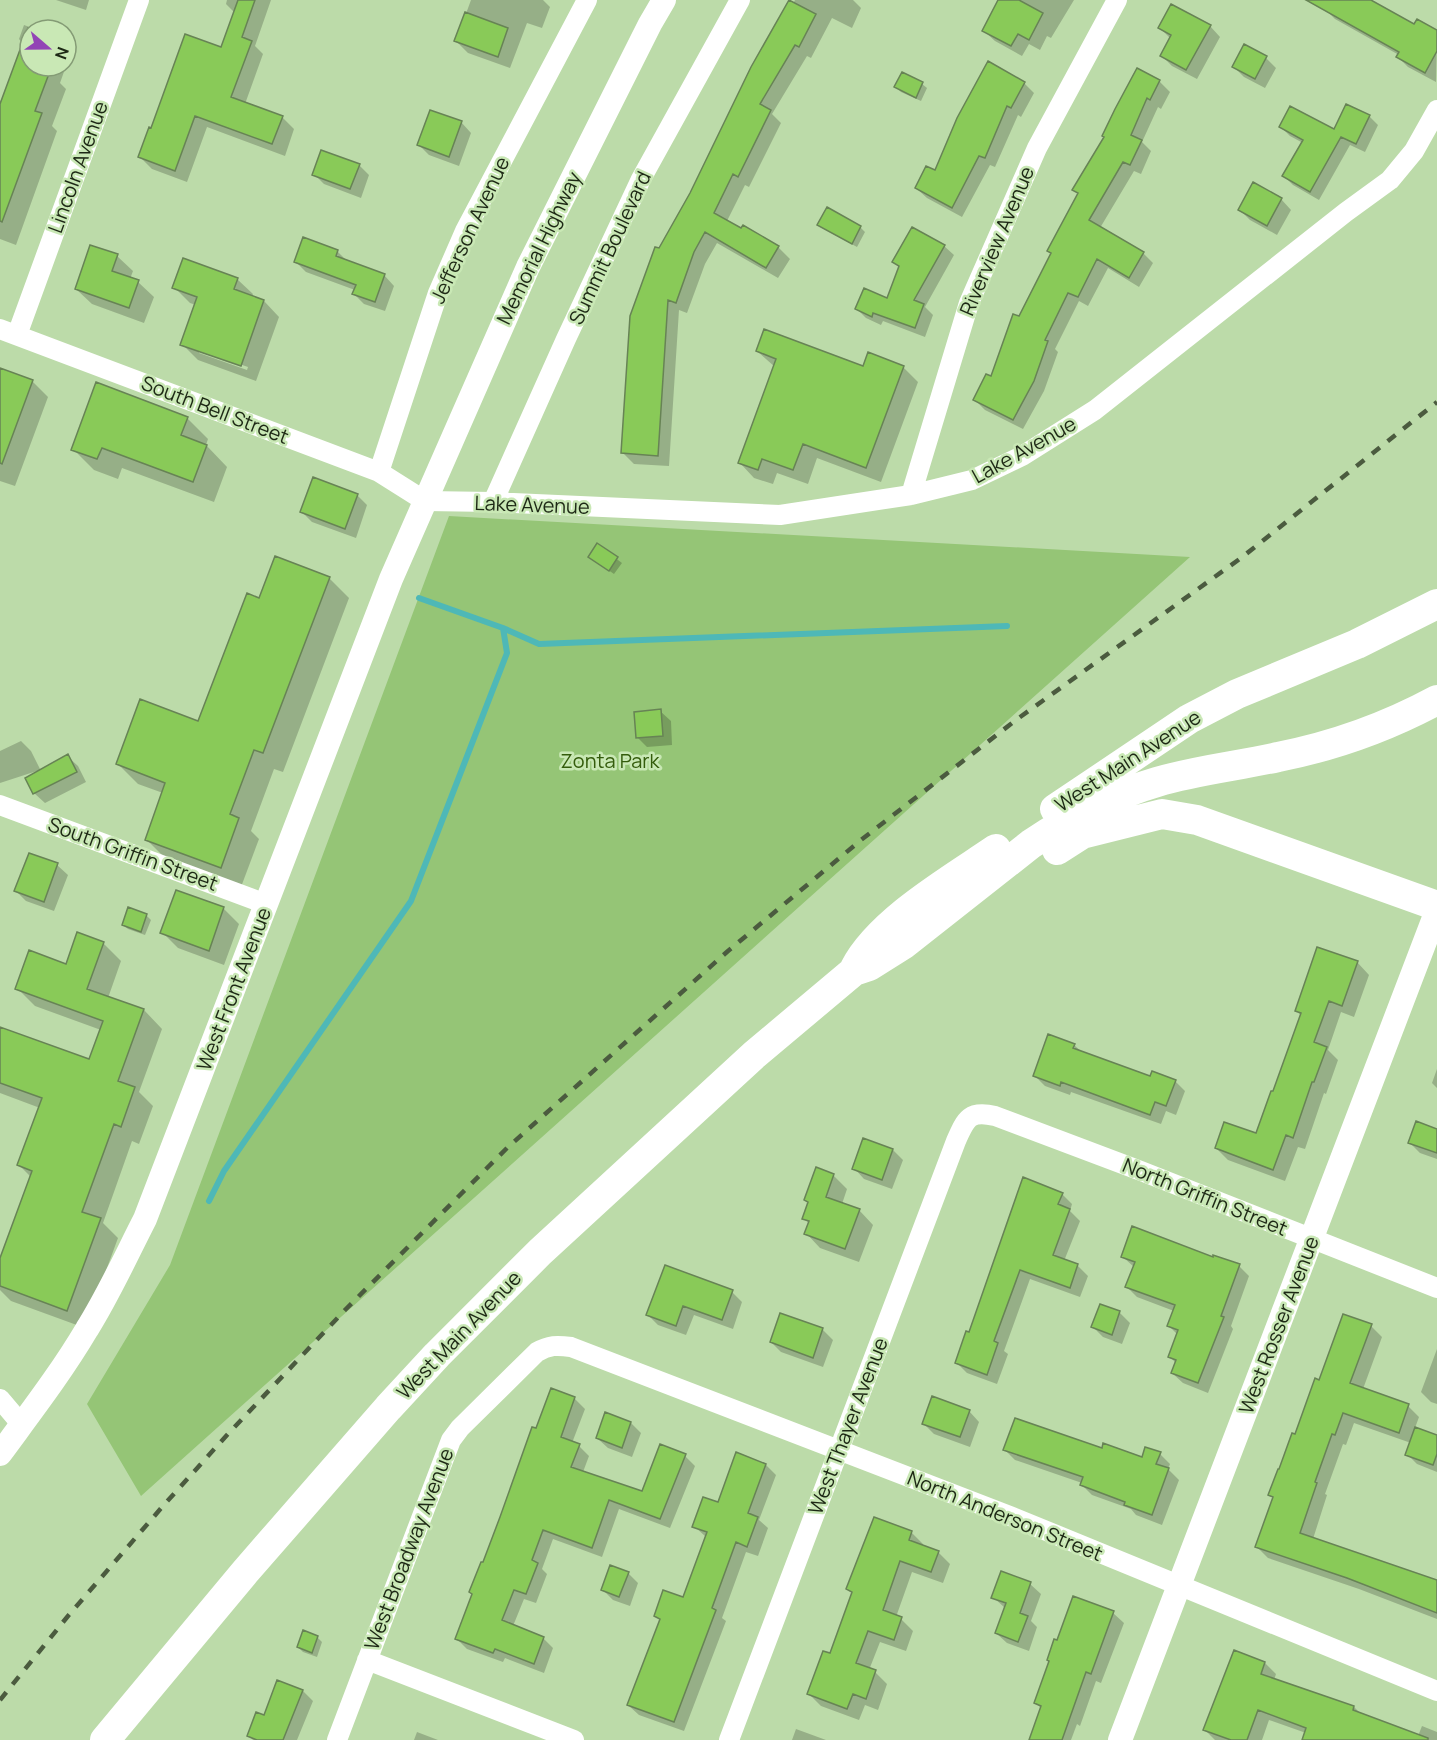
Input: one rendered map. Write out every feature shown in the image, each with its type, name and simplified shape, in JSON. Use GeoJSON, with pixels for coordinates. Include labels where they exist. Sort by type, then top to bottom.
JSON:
{"type":"FeatureCollection","features":[{"type":"Feature","properties":{"kind":"main road","name":"West Main Avenue"},"geometry":{"type":"LineString","coordinates":[[854,971],[873,942],[925,897],[1189,719],[1237,694],[1357,644],[1437,603]]}},
{"type":"Feature","properties":{"kind":"main road","name":"West Main Avenue"},"geometry":{"type":"LineString","coordinates":[[105,1740],[252,1564],[437,1355],[540,1252],[754,1055],[854,971],[886,957],[1031,844],[1074,818],[1116,797],[1177,776],[1323,746],[1379,728],[1437,700]]}},
{"type":"Feature","properties":{"kind":"main road"},"geometry":{"type":"LineString","coordinates":[[930,924],[974,902],[1082,834],[1162,814],[1197,820],[1437,906]]}},
{"type":"Feature","properties":{"kind":"street","name":"Lincoln Avenue"},"geometry":{"type":"LineString","coordinates":[[8,332],[139,0]]}},
{"type":"Feature","properties":{"kind":"street","name":"Jefferson Avenue"},"geometry":{"type":"LineString","coordinates":[[379,472],[438,294],[460,242],[586,0]]}},
{"type":"Feature","properties":{"kind":"street","name":"Memorial Highway"},"geometry":{"type":"LineString","coordinates":[[424,501],[528,267],[664,0]]}},
{"type":"Feature","properties":{"kind":"street","name":"Summit Boulevard"},"geometry":{"type":"LineString","coordinates":[[493,502],[641,179],[740,0]]}},
{"type":"Feature","properties":{"kind":"street","name":"Riverview Avenue"},"geometry":{"type":"LineString","coordinates":[[911,495],[969,303],[1037,148],[1117,0]]}},
{"type":"Feature","properties":{"kind":"street","name":"Lake Avenue"},"geometry":{"type":"LineString","coordinates":[[424,501],[780,515],[911,495],[972,480],[1022,456],[1095,410],[1346,212],[1390,180],[1414,151],[1437,110]]}},
{"type":"Feature","properties":{"kind":"street","name":"South Bell Street"},"geometry":{"type":"LineString","coordinates":[[8,332],[379,472],[424,501]]}},
{"type":"Feature","properties":{"kind":"street","name":"West Front Avenue"},"geometry":{"type":"LineString","coordinates":[[0,1454],[57,1376],[88,1328],[119,1273],[145,1219],[355,670],[424,501]]}},
{"type":"Feature","properties":{"kind":"street","name":"South Griffin Street"},"geometry":{"type":"LineString","coordinates":[[0,805],[266,904]]}},
{"type":"Feature","properties":{"kind":"street","name":"West Rosser Avenue"},"geometry":{"type":"LineString","coordinates":[[1120,1740],[1437,910]]}},
{"type":"Feature","properties":{"kind":"street","name":"North Griffin Street"},"geometry":{"type":"LineString","coordinates":[[972,1115],[978,1113],[995,1116],[1437,1288]]}},
{"type":"Feature","properties":{"kind":"street","name":"West Thayer Avenue"},"geometry":{"type":"LineString","coordinates":[[729,1740],[956,1140],[966,1120],[972,1115]]}},
{"type":"Feature","properties":{"kind":"street","name":"West Broadway Avenue"},"geometry":{"type":"LineString","coordinates":[[337,1740],[451,1440],[460,1428],[537,1353],[547,1346],[571,1347]]}},
{"type":"Feature","properties":{"kind":"street","name":"North Anderson Street"},"geometry":{"type":"LineString","coordinates":[[571,1347],[1010,1516],[1437,1691]]}},
{"type":"Feature","properties":{"kind":"street"},"geometry":{"type":"LineString","coordinates":[[0,1399],[22,1425]]}},
{"type":"Feature","properties":{"kind":"street"},"geometry":{"type":"LineString","coordinates":[[367,1660],[574,1740]]}},
{"type":"Feature","properties":{"kind":"green space","name":"Zonta Park"},"geometry":{"type":"Polygon","coordinates":[[[449,516],[1190,557],[141,1496],[87,1404],[170,1265],[449,516]]]}},
{"type":"Feature","properties":{"kind":"building"},"geometry":{"type":"Polygon","coordinates":[[[238,0],[255,0],[242,37],[252,41],[231,97],[283,116],[272,144],[195,116],[175,171],[138,157],[185,34],[221,47],[238,0]]]}},
{"type":"Feature","properties":{"kind":"building"},"geometry":{"type":"Polygon","coordinates":[[[789,0],[816,14],[799,47],[795,45],[760,104],[771,110],[738,177],[733,174],[714,213],[741,228],[743,225],[779,246],[766,268],[705,232],[694,252],[676,303],[668,300],[658,456],[621,453],[630,316],[655,247],[659,248],[690,193],[751,67],[789,0]]]}},
{"type":"Feature","properties":{"kind":"building"},"geometry":{"type":"Polygon","coordinates":[[[998,0],[1019,0],[1043,13],[1029,40],[1018,34],[1011,46],[982,31],[998,0]]]}},
{"type":"Feature","properties":{"kind":"building"},"geometry":{"type":"Polygon","coordinates":[[[1306,0],[1371,0],[1414,24],[1417,19],[1437,30],[1437,51],[1425,73],[1396,57],[1399,52],[1306,0]]]}},
{"type":"Feature","properties":{"kind":"building"},"geometry":{"type":"Polygon","coordinates":[[[1171,4],[1211,25],[1186,70],[1160,56],[1171,35],[1158,28],[1171,4]]]}},
{"type":"Feature","properties":{"kind":"building"},"geometry":{"type":"Polygon","coordinates":[[[465,12],[508,28],[498,57],[454,41],[465,12]]]}},
{"type":"Feature","properties":{"kind":"building"},"geometry":{"type":"Polygon","coordinates":[[[1244,44],[1267,56],[1255,79],[1232,67],[1244,44]]]}},
{"type":"Feature","properties":{"kind":"building"},"geometry":{"type":"Polygon","coordinates":[[[18,55],[18,78],[47,78],[35,111],[42,113],[2,222],[0,221],[0,104],[18,55]]]}},
{"type":"Feature","properties":{"kind":"building"},"geometry":{"type":"Polygon","coordinates":[[[988,61],[1025,82],[1011,108],[1007,106],[985,158],[979,156],[952,208],[915,188],[926,166],[935,170],[957,118],[988,61]]]}},
{"type":"Feature","properties":{"kind":"building"},"geometry":{"type":"Polygon","coordinates":[[[1137,68],[1160,80],[1150,100],[1147,98],[1131,135],[1142,140],[1130,165],[1123,162],[1089,220],[1144,252],[1129,278],[1097,259],[1078,297],[1068,293],[1045,340],[1048,341],[1034,381],[1013,420],[973,400],[986,374],[991,376],[1013,314],[1019,316],[1051,253],[1047,251],[1078,193],[1072,190],[1104,137],[1102,136],[1137,68]]]}},
{"type":"Feature","properties":{"kind":"building"},"geometry":{"type":"Polygon","coordinates":[[[902,72],[923,82],[916,98],[894,87],[902,72]]]}},
{"type":"Feature","properties":{"kind":"building"},"geometry":{"type":"Polygon","coordinates":[[[1346,104],[1370,115],[1356,144],[1341,137],[1310,192],[1282,176],[1303,140],[1279,127],[1290,106],[1334,129],[1346,104]]]}},
{"type":"Feature","properties":{"kind":"building"},"geometry":{"type":"Polygon","coordinates":[[[430,110],[462,121],[449,157],[417,145],[430,110]]]}},
{"type":"Feature","properties":{"kind":"building"},"geometry":{"type":"Polygon","coordinates":[[[321,150],[360,164],[350,189],[312,175],[321,150]]]}},
{"type":"Feature","properties":{"kind":"building"},"geometry":{"type":"Polygon","coordinates":[[[1253,182],[1282,198],[1267,226],[1238,210],[1253,182]]]}},
{"type":"Feature","properties":{"kind":"building"},"geometry":{"type":"Polygon","coordinates":[[[827,207],[861,226],[852,244],[817,225],[827,207]]]}},
{"type":"Feature","properties":{"kind":"building"},"geometry":{"type":"Polygon","coordinates":[[[912,227],[945,245],[914,300],[924,304],[915,328],[873,313],[872,317],[855,309],[864,288],[887,298],[899,266],[892,262],[912,227]]]}},
{"type":"Feature","properties":{"kind":"building"},"geometry":{"type":"Polygon","coordinates":[[[303,237],[338,250],[336,256],[385,274],[375,302],[352,294],[356,285],[294,262],[303,237]]]}},
{"type":"Feature","properties":{"kind":"building"},"geometry":{"type":"Polygon","coordinates":[[[90,245],[118,254],[112,271],[139,280],[129,308],[75,289],[90,245]]]}},
{"type":"Feature","properties":{"kind":"building"},"geometry":{"type":"Polygon","coordinates":[[[183,258],[238,278],[234,289],[264,300],[241,366],[180,345],[197,297],[172,288],[183,258]]]}},
{"type":"Feature","properties":{"kind":"building"},"geometry":{"type":"Polygon","coordinates":[[[764,329],[863,366],[868,352],[904,366],[866,468],[803,444],[793,470],[762,459],[758,470],[738,463],[776,359],[756,351],[764,329]]]}},
{"type":"Feature","properties":{"kind":"building"},"geometry":{"type":"Polygon","coordinates":[[[0,368],[33,380],[2,464],[0,463],[0,368]]]}},
{"type":"Feature","properties":{"kind":"building"},"geometry":{"type":"Polygon","coordinates":[[[96,382],[188,417],[181,435],[207,445],[193,482],[102,448],[97,459],[71,450],[96,382]]]}},
{"type":"Feature","properties":{"kind":"building"},"geometry":{"type":"Polygon","coordinates":[[[313,477],[358,494],[345,529],[300,512],[313,477]]]}},
{"type":"Feature","properties":{"kind":"building"},"geometry":{"type":"Polygon","coordinates":[[[597,543],[618,557],[609,571],[588,557],[597,543]]]}},
{"type":"Feature","properties":{"kind":"building"},"geometry":{"type":"Polygon","coordinates":[[[275,556],[330,577],[263,753],[254,750],[230,814],[239,818],[221,868],[145,840],[165,783],[116,764],[140,699],[198,721],[247,593],[259,598],[275,556]]]}},
{"type":"Feature","properties":{"kind":"building"},"geometry":{"type":"Polygon","coordinates":[[[661,709],[663,736],[636,738],[634,712],[661,709]]]}},
{"type":"Feature","properties":{"kind":"building"},"geometry":{"type":"Polygon","coordinates":[[[68,754],[77,772],[33,794],[25,778],[68,754]]]}},
{"type":"Feature","properties":{"kind":"building"},"geometry":{"type":"Polygon","coordinates":[[[29,853],[58,863],[44,902],[14,891],[29,853]]]}},
{"type":"Feature","properties":{"kind":"building"},"geometry":{"type":"Polygon","coordinates":[[[176,890],[224,907],[209,951],[160,933],[176,890]]]}},
{"type":"Feature","properties":{"kind":"building"},"geometry":{"type":"Polygon","coordinates":[[[128,907],[147,914],[141,932],[122,925],[128,907]]]}},
{"type":"Feature","properties":{"kind":"building"},"geometry":{"type":"Polygon","coordinates":[[[77,932],[104,942],[87,989],[144,1009],[118,1081],[135,1087],[121,1127],[114,1124],[82,1212],[101,1218],[67,1311],[0,1286],[0,1258],[32,1171],[17,1165],[42,1098],[0,1083],[0,1027],[89,1059],[103,1021],[15,989],[29,950],[66,964],[77,932]]]}},
{"type":"Feature","properties":{"kind":"building"},"geometry":{"type":"Polygon","coordinates":[[[1317,947],[1358,961],[1342,1006],[1329,1001],[1314,1042],[1327,1047],[1314,1082],[1312,1082],[1293,1138],[1286,1135],[1273,1170],[1215,1148],[1224,1122],[1256,1133],[1301,1013],[1295,1011],[1317,947]]]}},
{"type":"Feature","properties":{"kind":"building"},"geometry":{"type":"Polygon","coordinates":[[[1048,1034],[1075,1044],[1073,1048],[1150,1076],[1152,1071],[1176,1080],[1166,1106],[1155,1102],[1150,1115],[1061,1082],[1060,1086],[1033,1076],[1048,1034]]]}},
{"type":"Feature","properties":{"kind":"building"},"geometry":{"type":"Polygon","coordinates":[[[1416,1121],[1437,1129],[1437,1153],[1408,1143],[1416,1121]]]}},
{"type":"Feature","properties":{"kind":"building"},"geometry":{"type":"Polygon","coordinates":[[[863,1138],[893,1149],[882,1180],[852,1169],[863,1138]]]}},
{"type":"Feature","properties":{"kind":"building"},"geometry":{"type":"Polygon","coordinates":[[[816,1167],[834,1174],[826,1197],[860,1209],[845,1249],[804,1234],[809,1221],[802,1219],[808,1202],[804,1200],[816,1167]]]}},
{"type":"Feature","properties":{"kind":"building"},"geometry":{"type":"Polygon","coordinates":[[[1023,1177],[1063,1193],[1058,1204],[1070,1209],[1053,1255],[1078,1264],[1070,1288],[1020,1270],[994,1341],[998,1343],[987,1375],[955,1363],[966,1331],[969,1332],[1023,1177]]]}},
{"type":"Feature","properties":{"kind":"building"},"geometry":{"type":"Polygon","coordinates":[[[1132,1226],[1213,1257],[1213,1255],[1240,1264],[1221,1316],[1224,1317],[1198,1383],[1171,1373],[1176,1360],[1168,1357],[1178,1330],[1167,1326],[1175,1305],[1125,1287],[1135,1262],[1121,1257],[1132,1226]]]}},
{"type":"Feature","properties":{"kind":"building"},"geometry":{"type":"Polygon","coordinates":[[[665,1265],[733,1290],[722,1320],[683,1306],[676,1326],[646,1315],[665,1265]]]}},
{"type":"Feature","properties":{"kind":"building"},"geometry":{"type":"Polygon","coordinates":[[[1100,1304],[1120,1311],[1112,1335],[1091,1327],[1100,1304]]]}},
{"type":"Feature","properties":{"kind":"building"},"geometry":{"type":"Polygon","coordinates":[[[780,1313],[823,1328],[813,1358],[770,1342],[780,1313]]]}},
{"type":"Feature","properties":{"kind":"building"},"geometry":{"type":"Polygon","coordinates":[[[1343,1314],[1372,1324],[1350,1383],[1409,1404],[1399,1433],[1343,1413],[1335,1435],[1332,1434],[1300,1533],[1437,1580],[1437,1613],[1347,1578],[1255,1547],[1273,1497],[1268,1495],[1292,1433],[1295,1434],[1315,1378],[1319,1380],[1343,1314]]]}},
{"type":"Feature","properties":{"kind":"building"},"geometry":{"type":"Polygon","coordinates":[[[551,1388],[575,1397],[561,1437],[580,1444],[571,1467],[642,1491],[660,1444],[686,1454],[660,1519],[609,1500],[592,1548],[543,1530],[532,1560],[538,1563],[526,1594],[514,1590],[502,1620],[544,1637],[534,1664],[495,1649],[493,1653],[455,1639],[472,1594],[469,1592],[481,1562],[483,1562],[532,1427],[536,1428],[551,1388]]]}},
{"type":"Feature","properties":{"kind":"building"},"geometry":{"type":"Polygon","coordinates":[[[932,1396],[970,1410],[960,1437],[922,1424],[932,1396]]]}},
{"type":"Feature","properties":{"kind":"building"},"geometry":{"type":"Polygon","coordinates":[[[605,1412],[631,1422],[622,1448],[596,1438],[605,1412]]]}},
{"type":"Feature","properties":{"kind":"building"},"geometry":{"type":"Polygon","coordinates":[[[1015,1418],[1102,1448],[1103,1443],[1142,1457],[1145,1447],[1161,1452],[1156,1464],[1169,1468],[1152,1515],[1080,1485],[1083,1477],[1003,1450],[1015,1418]]]}},
{"type":"Feature","properties":{"kind":"building"},"geometry":{"type":"Polygon","coordinates":[[[1415,1427],[1437,1435],[1437,1454],[1433,1465],[1405,1455],[1415,1427]]]}},
{"type":"Feature","properties":{"kind":"building"},"geometry":{"type":"Polygon","coordinates":[[[736,1452],[766,1464],[748,1513],[758,1517],[747,1547],[736,1542],[712,1608],[716,1610],[674,1722],[627,1705],[660,1619],[654,1616],[663,1590],[683,1597],[707,1532],[692,1527],[703,1497],[718,1502],[736,1452]]]}},
{"type":"Feature","properties":{"kind":"building"},"geometry":{"type":"Polygon","coordinates":[[[874,1517],[912,1531],[909,1540],[939,1551],[931,1572],[900,1561],[883,1610],[902,1617],[894,1640],[868,1631],[856,1663],[876,1670],[866,1699],[853,1694],[847,1709],[807,1694],[823,1651],[830,1653],[852,1592],[846,1589],[874,1517]]]}},
{"type":"Feature","properties":{"kind":"building"},"geometry":{"type":"Polygon","coordinates":[[[610,1565],[629,1572],[619,1597],[601,1590],[610,1565]]]}},
{"type":"Feature","properties":{"kind":"building"},"geometry":{"type":"Polygon","coordinates":[[[1001,1571],[1031,1582],[1020,1613],[1028,1616],[1018,1642],[995,1633],[1006,1603],[991,1598],[1001,1571]]]}},
{"type":"Feature","properties":{"kind":"building"},"geometry":{"type":"Polygon","coordinates":[[[1073,1596],[1114,1611],[1091,1674],[1086,1672],[1062,1740],[1029,1740],[1041,1706],[1034,1703],[1049,1661],[1047,1660],[1073,1596]]]}},
{"type":"Feature","properties":{"kind":"building"},"geometry":{"type":"Polygon","coordinates":[[[303,1630],[318,1636],[312,1653],[297,1647],[303,1630]]]}},
{"type":"Feature","properties":{"kind":"building"},"geometry":{"type":"Polygon","coordinates":[[[1234,1650],[1265,1662],[1261,1674],[1354,1706],[1353,1710],[1428,1738],[1428,1740],[1302,1740],[1306,1728],[1258,1710],[1247,1740],[1231,1740],[1203,1730],[1234,1650]]]}},
{"type":"Feature","properties":{"kind":"building"},"geometry":{"type":"Polygon","coordinates":[[[277,1680],[303,1690],[283,1740],[257,1740],[247,1736],[256,1712],[264,1715],[277,1680]]]}},
{"type":"Feature","properties":{"kind":"waterway"},"geometry":{"type":"LineString","coordinates":[[209,1201],[224,1171],[411,901],[507,653],[503,628],[419,598]]}},
{"type":"Feature","properties":{"kind":"waterway"},"geometry":{"type":"LineString","coordinates":[[503,628],[539,644],[1007,626]]}},
{"type":"Feature","properties":{"kind":"railway"},"geometry":{"type":"LineString","coordinates":[[0,1700],[68,1616],[227,1435],[345,1310],[507,1148],[728,951],[861,840],[1016,720],[1241,558],[1437,402]]}}]}
